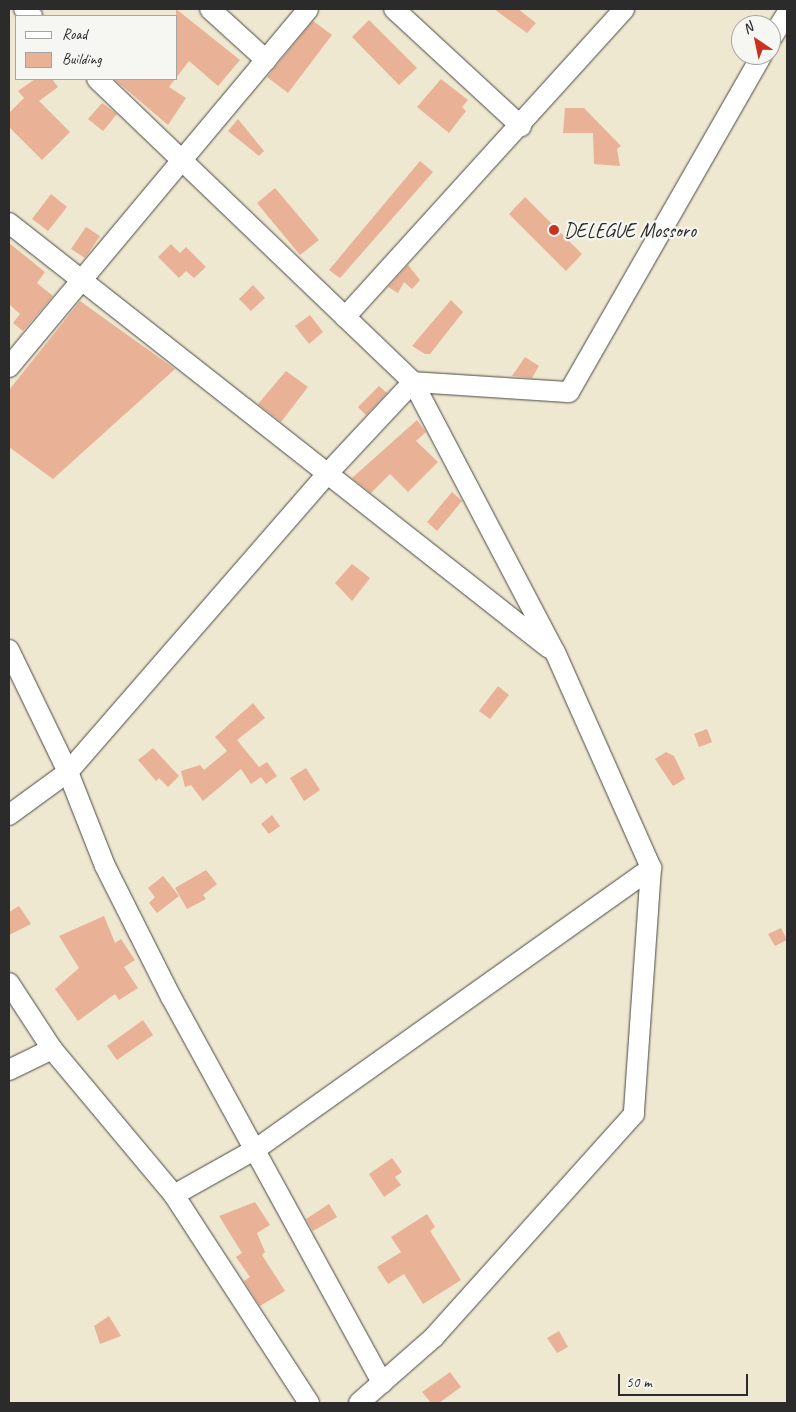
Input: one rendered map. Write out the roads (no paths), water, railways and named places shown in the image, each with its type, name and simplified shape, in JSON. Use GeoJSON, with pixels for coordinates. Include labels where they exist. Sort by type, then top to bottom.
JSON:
{"type":"FeatureCollection","features":[{"type":"Feature","properties":{"kind":"street"},"geometry":{"type":"LineString","coordinates":[[210,9],[266,60]]}},
{"type":"Feature","properties":{"kind":"street"},"geometry":{"type":"LineString","coordinates":[[9,367],[80,278],[184,162],[308,9]]}},
{"type":"Feature","properties":{"kind":"street"},"geometry":{"type":"LineString","coordinates":[[394,9],[521,126]]}},
{"type":"Feature","properties":{"kind":"street"},"geometry":{"type":"LineString","coordinates":[[345,317],[521,126],[624,9]]}},
{"type":"Feature","properties":{"kind":"street"},"geometry":{"type":"LineString","coordinates":[[413,382],[569,392],[756,65]]}},
{"type":"Feature","properties":{"kind":"street"},"geometry":{"type":"LineString","coordinates":[[98,80],[413,382],[555,652],[651,868],[634,1114],[434,1337],[359,1403]]}},
{"type":"Feature","properties":{"kind":"street"},"geometry":{"type":"LineString","coordinates":[[9,223],[555,652]]}},
{"type":"Feature","properties":{"kind":"street"},"geometry":{"type":"LineString","coordinates":[[9,815],[68,772],[327,474],[413,382]]}},
{"type":"Feature","properties":{"kind":"street"},"geometry":{"type":"LineString","coordinates":[[9,650],[68,772],[105,866],[171,997],[256,1148],[382,1383]]}},
{"type":"Feature","properties":{"kind":"street"},"geometry":{"type":"LineString","coordinates":[[174,1195],[256,1148],[651,868]]}},
{"type":"Feature","properties":{"kind":"street"},"geometry":{"type":"LineString","coordinates":[[9,983],[52,1049],[174,1195],[309,1403]]}},
{"type":"Feature","properties":{"kind":"street"},"geometry":{"type":"LineString","coordinates":[[9,1070],[52,1049]]}},
{"type":"Feature","properties":{"kind":"place","name":"DELEGUE Mossoro"},"geometry":{"type":"Point","coordinates":[554,230]}}]}
